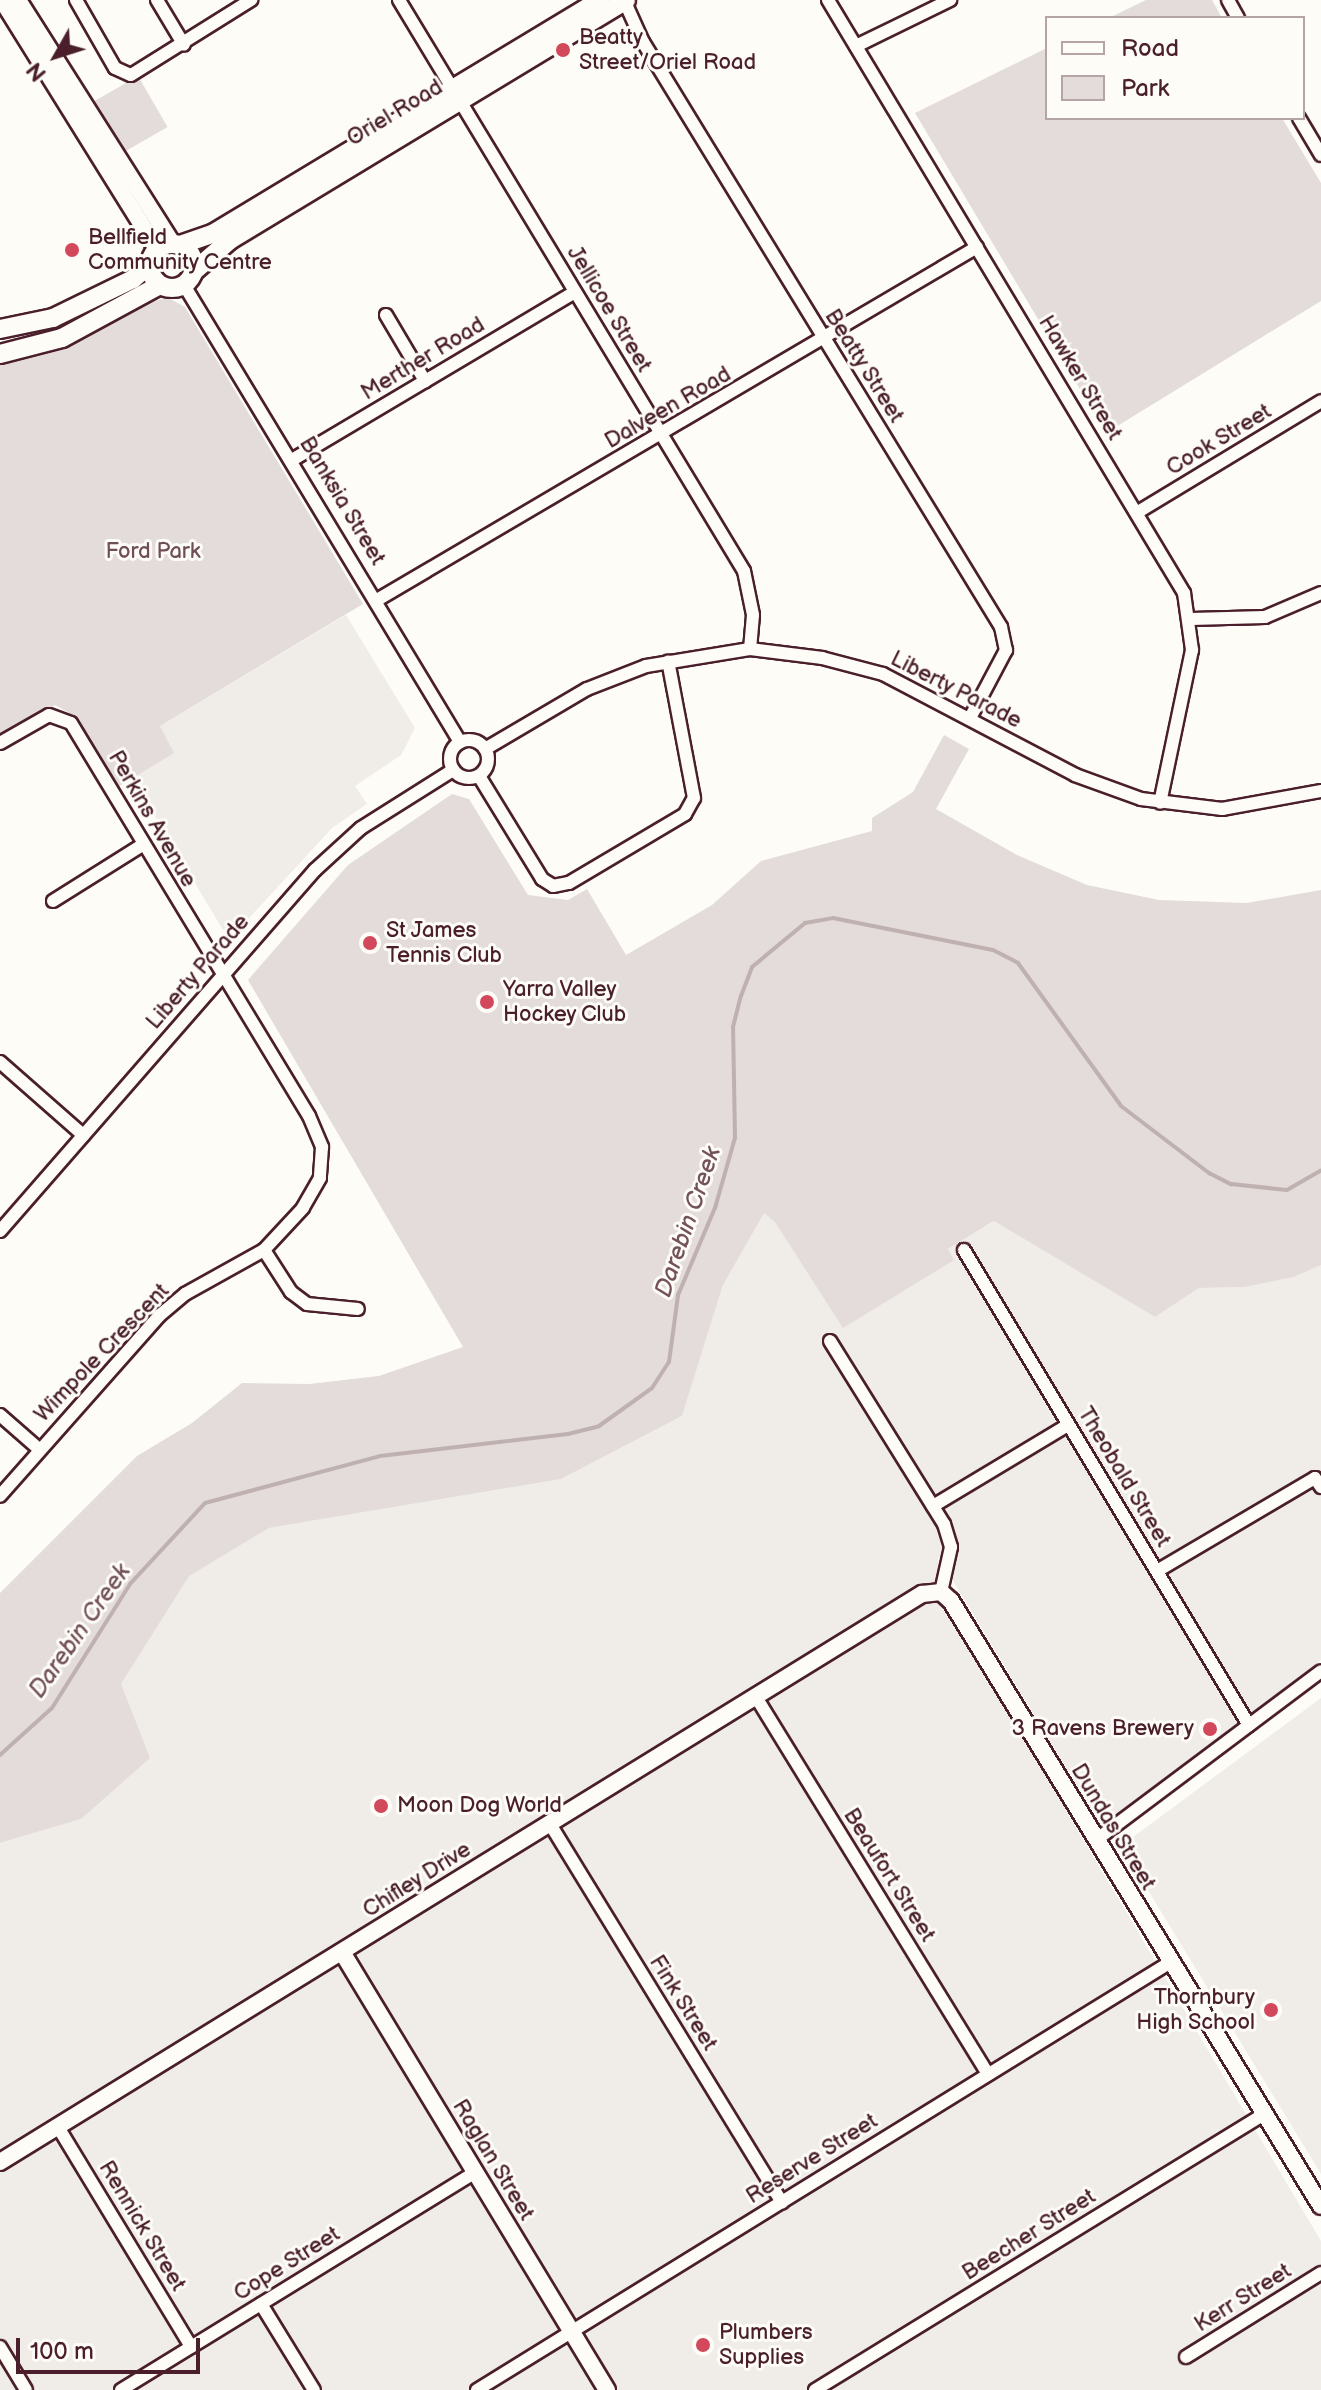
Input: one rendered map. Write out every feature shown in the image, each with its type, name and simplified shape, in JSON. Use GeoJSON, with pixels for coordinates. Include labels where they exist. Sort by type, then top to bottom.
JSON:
{"type":"FeatureCollection","features":[{"type":"Feature","properties":{"kind":"main road","name":"Oriel Road"},"geometry":{"type":"LineString","coordinates":[[0,329],[53,318],[133,279],[165,250],[214,233],[617,1]]}},
{"type":"Feature","properties":{"kind":"main road","name":"Oriel Road"},"geometry":{"type":"LineString","coordinates":[[189,278],[230,240],[457,94]]}},
{"type":"Feature","properties":{"kind":"main road"},"geometry":{"type":"LineString","coordinates":[[0,354],[62,338],[160,285],[189,278],[192,256],[165,250],[160,285]]}},
{"type":"Feature","properties":{"kind":"street"},"geometry":{"type":"LineString","coordinates":[[2,0],[96,139],[165,250]]}},
{"type":"Feature","properties":{"kind":"street"},"geometry":{"type":"LineString","coordinates":[[18,0],[96,139]]}},
{"type":"Feature","properties":{"kind":"street"},"geometry":{"type":"LineString","coordinates":[[76,0],[123,73],[142,71],[251,0]]}},
{"type":"Feature","properties":{"kind":"street"},"geometry":{"type":"LineString","coordinates":[[157,0],[184,45]]}},
{"type":"Feature","properties":{"kind":"street","name":"Jellicoe Street"},"geometry":{"type":"LineString","coordinates":[[399,0],[744,571],[753,615],[750,649]]}},
{"type":"Feature","properties":{"kind":"street","name":"Hawker Street"},"geometry":{"type":"LineString","coordinates":[[828,0],[1178,581],[1191,619],[1192,650],[1160,803]]}},
{"type":"Feature","properties":{"kind":"street"},"geometry":{"type":"LineString","coordinates":[[856,46],[950,0]]}},
{"type":"Feature","properties":{"kind":"street","name":"Beatty Street"},"geometry":{"type":"LineString","coordinates":[[617,1],[1006,639],[1002,662],[971,716]]}},
{"type":"Feature","properties":{"kind":"street"},"geometry":{"type":"LineString","coordinates":[[1300,120],[1321,155]]}},
{"type":"Feature","properties":{"kind":"street","name":"Dalveen Road"},"geometry":{"type":"LineString","coordinates":[[377,600],[824,340],[977,247]]}},
{"type":"Feature","properties":{"kind":"street","name":"Banksia Street"},"geometry":{"type":"LineString","coordinates":[[189,278],[292,460],[460,742]]}},
{"type":"Feature","properties":{"kind":"street","name":"Merther Road"},"geometry":{"type":"LineString","coordinates":[[292,460],[575,292]]}},
{"type":"Feature","properties":{"kind":"street"},"geometry":{"type":"LineString","coordinates":[[386,315],[425,381]]}},
{"type":"Feature","properties":{"kind":"street","name":"Cook Street"},"geometry":{"type":"LineString","coordinates":[[1138,512],[1321,401]]}},
{"type":"Feature","properties":{"kind":"street"},"geometry":{"type":"LineString","coordinates":[[1191,619],[1265,617],[1321,593]]}},
{"type":"Feature","properties":{"kind":"street","name":"Liberty Parade"},"geometry":{"type":"LineString","coordinates":[[485,749],[587,689],[668,661],[750,649],[856,665],[971,716],[1075,775],[1112,792],[1160,803],[1249,807],[1321,791]]}},
{"type":"Feature","properties":{"kind":"street"},"geometry":{"type":"LineString","coordinates":[[479,776],[542,879],[553,886],[569,883],[685,814],[694,798],[668,661]]}},
{"type":"Feature","properties":{"kind":"street","name":"Perkins Avenue"},"geometry":{"type":"LineString","coordinates":[[0,743],[29,724],[56,714],[71,723],[221,978]]}},
{"type":"Feature","properties":{"kind":"street"},"geometry":{"type":"LineString","coordinates":[[476,741],[485,749],[488,762],[479,776],[466,778],[453,770],[451,752],[460,742],[476,741]]}},
{"type":"Feature","properties":{"kind":"street","name":"Liberty Parade"},"geometry":{"type":"LineString","coordinates":[[0,1231],[339,846],[453,770]]}},
{"type":"Feature","properties":{"kind":"street"},"geometry":{"type":"LineString","coordinates":[[53,901],[144,844]]}},
{"type":"Feature","properties":{"kind":"street","name":"Wimpole Crescent"},"geometry":{"type":"LineString","coordinates":[[0,1496],[159,1316],[185,1294],[264,1250],[303,1208],[320,1178],[322,1147],[309,1116],[221,978]]}},
{"type":"Feature","properties":{"kind":"street"},"geometry":{"type":"LineString","coordinates":[[0,1062],[83,1135]]}},
{"type":"Feature","properties":{"kind":"street"},"geometry":{"type":"LineString","coordinates":[[264,1250],[291,1292],[307,1304],[358,1309]]}},
{"type":"Feature","properties":{"kind":"street","name":"Theobald Street"},"geometry":{"type":"LineString","coordinates":[[964,1250],[1249,1725]]}},
{"type":"Feature","properties":{"kind":"street"},"geometry":{"type":"LineString","coordinates":[[830,1341],[933,1506],[951,1547],[941,1592]]}},
{"type":"Feature","properties":{"kind":"street"},"geometry":{"type":"LineString","coordinates":[[0,1415],[39,1449]]}},
{"type":"Feature","properties":{"kind":"street"},"geometry":{"type":"LineString","coordinates":[[933,1506],[1068,1425]]}},
{"type":"Feature","properties":{"kind":"street"},"geometry":{"type":"LineString","coordinates":[[1157,1571],[1318,1482]]}},
{"type":"Feature","properties":{"kind":"street","name":"Chifley Drive"},"geometry":{"type":"LineString","coordinates":[[0,2162],[922,1594],[941,1592]]}},
{"type":"Feature","properties":{"kind":"street","name":"Dundas Street"},"geometry":{"type":"LineString","coordinates":[[941,1592],[951,1601],[1169,1963],[1321,2206]]}},
{"type":"Feature","properties":{"kind":"street"},"geometry":{"type":"LineString","coordinates":[[1096,1840],[1321,1671]]}},
{"type":"Feature","properties":{"kind":"street","name":"Beaufort Street"},"geometry":{"type":"LineString","coordinates":[[756,1697],[988,2074]]}},
{"type":"Feature","properties":{"kind":"street","name":"Fink Street"},"geometry":{"type":"LineString","coordinates":[[550,1824],[782,2202]]}},
{"type":"Feature","properties":{"kind":"street","name":"Raglan Street"},"geometry":{"type":"LineString","coordinates":[[342,1952],[607,2390]]}},
{"type":"Feature","properties":{"kind":"street","name":"Reserve Street"},"geometry":{"type":"LineString","coordinates":[[477,2390],[1169,1963]]}},
{"type":"Feature","properties":{"kind":"street","name":"Beecher Street"},"geometry":{"type":"LineString","coordinates":[[815,2390],[1264,2114]]}},
{"type":"Feature","properties":{"kind":"street","name":"Rennick Street"},"geometry":{"type":"LineString","coordinates":[[58,2127],[191,2347]]}},
{"type":"Feature","properties":{"kind":"street","name":"Cope Street"},"geometry":{"type":"LineString","coordinates":[[121,2390],[475,2172]]}},
{"type":"Feature","properties":{"kind":"street","name":"Kerr Street"},"geometry":{"type":"LineString","coordinates":[[1186,2357],[1321,2273]]}},
{"type":"Feature","properties":{"kind":"street"},"geometry":{"type":"LineString","coordinates":[[261,2304],[314,2390]]}},
{"type":"Feature","properties":{"kind":"street"},"geometry":{"type":"LineString","coordinates":[[0,2347],[26,2390]]}},
{"type":"Feature","properties":{"kind":"shaded area"},"geometry":{"type":"Polygon","coordinates":[[[346,615],[415,728],[401,755],[355,786],[367,804],[332,828],[239,929],[223,930],[132,778],[173,753],[160,726],[346,615]]]}},
{"type":"Feature","properties":{"kind":"shaded area"},"geometry":{"type":"Polygon","coordinates":[[[764,1212],[775,1222],[948,1262],[953,1259],[948,1249],[995,1221],[1155,1317],[1199,1288],[1245,1287],[1294,1277],[1321,1265],[1321,1660],[1102,1827],[938,1556],[939,1596],[1321,2241],[1321,2390],[0,2390],[0,1843],[81,1819],[121,1684],[188,1576],[269,1528],[561,1479],[682,1416],[723,1285],[764,1212]]]}},
{"type":"Feature","properties":{"kind":"shaded area","name":"Thornbury High School"},"geometry":{"type":"Polygon","coordinates":[[[1321,1698],[1321,2174],[1121,1846],[1321,1698]]]}},
{"type":"Feature","properties":{"kind":"green space"},"geometry":{"type":"Polygon","coordinates":[[[1146,0],[1212,0],[1221,16],[1113,16],[1146,0]]]}},
{"type":"Feature","properties":{"kind":"green space"},"geometry":{"type":"Polygon","coordinates":[[[1045,49],[1045,120],[1283,120],[1321,183],[1321,301],[1106,433],[915,113],[1045,49]]]}},
{"type":"Feature","properties":{"kind":"green space"},"geometry":{"type":"Polygon","coordinates":[[[138,76],[168,127],[123,153],[94,102],[138,76]]]}},
{"type":"Feature","properties":{"kind":"green space","name":"Ford Park"},"geometry":{"type":"Polygon","coordinates":[[[167,297],[185,307],[363,604],[160,726],[174,753],[118,787],[71,714],[55,705],[0,735],[0,357],[167,297]]]}},
{"type":"Feature","properties":{"kind":"green space"},"geometry":{"type":"Polygon","coordinates":[[[944,735],[969,749],[936,809],[1017,855],[1087,885],[1159,900],[1247,903],[1321,890],[1321,1265],[1294,1277],[1245,1287],[1199,1288],[1155,1317],[994,1221],[948,1249],[954,1260],[843,1328],[775,1222],[764,1213],[723,1285],[682,1416],[561,1479],[269,1528],[189,1576],[121,1684],[150,1758],[81,1819],[0,1843],[0,1593],[137,1456],[192,1423],[242,1383],[309,1384],[379,1376],[463,1347],[248,980],[348,865],[452,794],[469,799],[528,895],[568,900],[587,889],[626,955],[712,905],[761,861],[872,831],[872,818],[913,792],[944,735]]]}},
{"type":"Feature","properties":{"kind":"waterway","name":"Darebin Creek"},"geometry":{"type":"LineString","coordinates":[[0,1755],[52,1708],[130,1584],[205,1503],[380,1456],[568,1434],[599,1426],[652,1388],[669,1362],[678,1295],[715,1208],[735,1138],[733,1027],[741,996],[752,967],[805,923],[833,918],[993,950],[1018,963],[1121,1106],[1209,1173],[1231,1184],[1287,1190],[1321,1170]]}},
{"type":"Feature","properties":{"kind":"place","name":"Beatty Street/Oriel Road"},"geometry":{"type":"Point","coordinates":[563,50]}},
{"type":"Feature","properties":{"kind":"place","name":"Bellfield Community Centre"},"geometry":{"type":"Point","coordinates":[72,250]}},
{"type":"Feature","properties":{"kind":"place","name":"St James Tennis Club"},"geometry":{"type":"Point","coordinates":[370,943]}},
{"type":"Feature","properties":{"kind":"place","name":"Yarra Valley Hockey Club"},"geometry":{"type":"Point","coordinates":[487,1002]}},
{"type":"Feature","properties":{"kind":"place","name":"3 Ravens Brewery"},"geometry":{"type":"Point","coordinates":[1210,1729]}},
{"type":"Feature","properties":{"kind":"place","name":"Moon Dog World"},"geometry":{"type":"Point","coordinates":[381,1806]}},
{"type":"Feature","properties":{"kind":"place","name":"Thornbury High School"},"geometry":{"type":"Point","coordinates":[1271,2010]}},
{"type":"Feature","properties":{"kind":"place","name":"Plumbers Supplies"},"geometry":{"type":"Point","coordinates":[703,2345]}}]}
